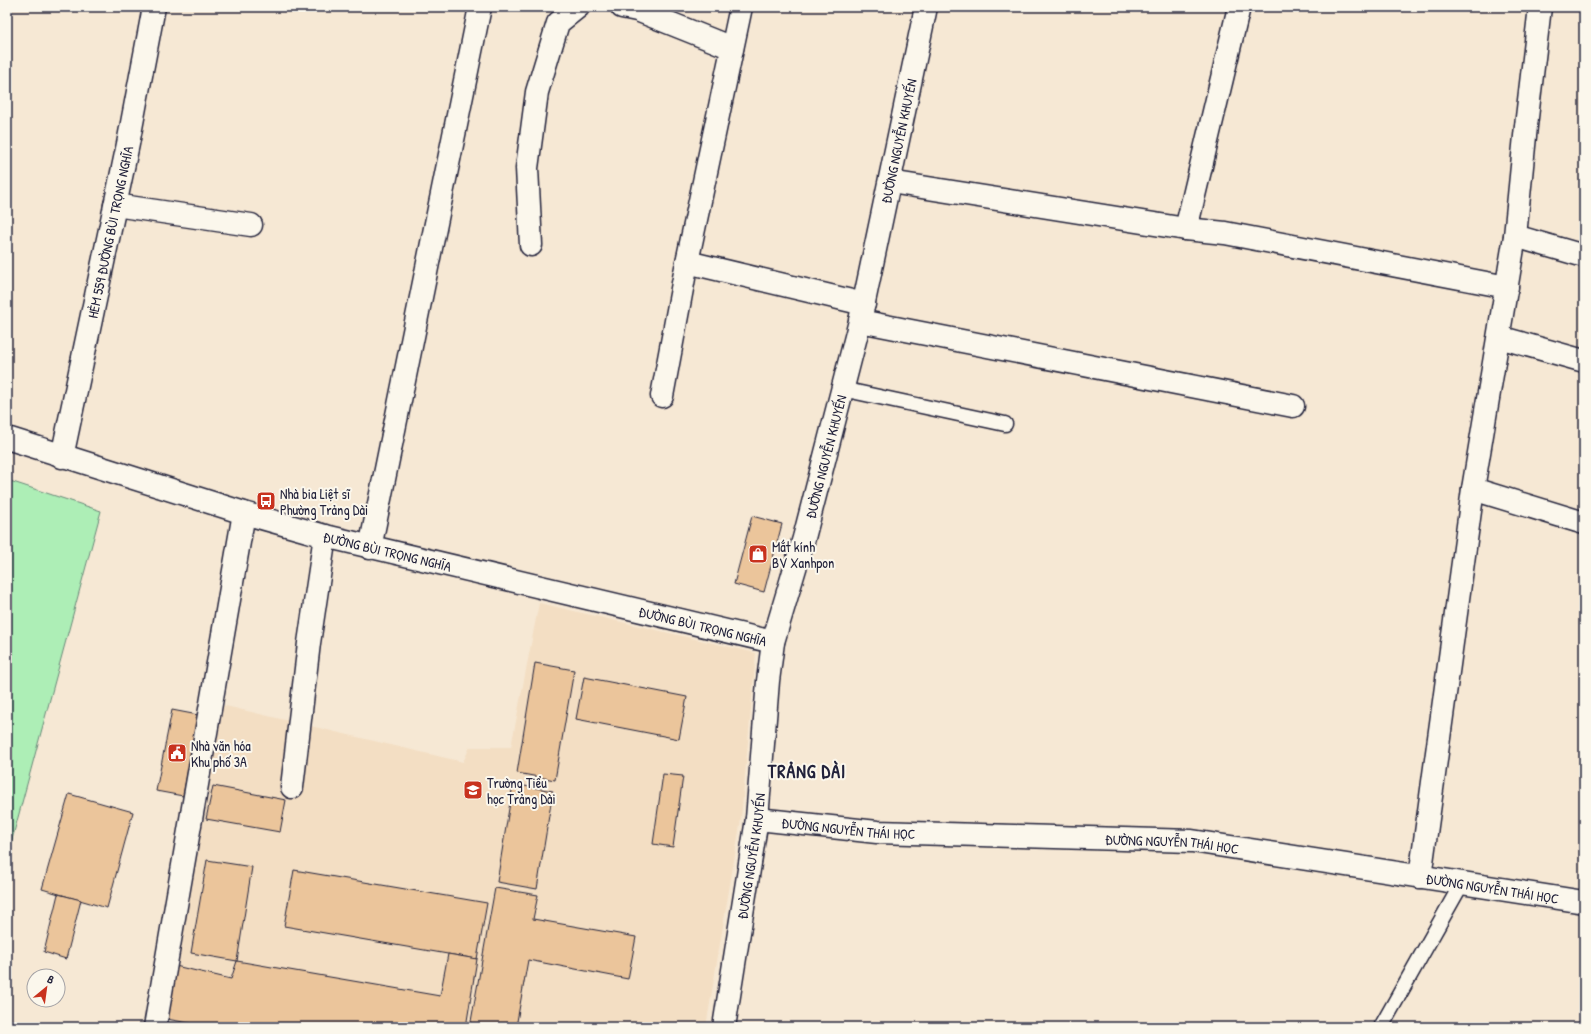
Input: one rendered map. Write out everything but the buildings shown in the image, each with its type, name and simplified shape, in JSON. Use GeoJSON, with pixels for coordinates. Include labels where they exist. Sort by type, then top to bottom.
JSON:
{"type":"FeatureCollection","features":[{"type":"Feature","properties":{"kind":"street","name":"HẺM 559 ĐƯỜNG BÙI TRỌNG NGHĨA"},"geometry":{"type":"LineString","coordinates":[[62,457],[128,144],[154,7]]}},
{"type":"Feature","properties":{"kind":"street"},"geometry":{"type":"LineString","coordinates":[[370,548],[480,7]]}},
{"type":"Feature","properties":{"kind":"street"},"geometry":{"type":"LineString","coordinates":[[531,246],[526,168],[537,92],[558,23],[578,7]]}},
{"type":"Feature","properties":{"kind":"street"},"geometry":{"type":"LineString","coordinates":[[622,7],[637,10],[732,48]]}},
{"type":"Feature","properties":{"kind":"street"},"geometry":{"type":"LineString","coordinates":[[662,396],[687,262],[741,7]]}},
{"type":"Feature","properties":{"kind":"street","name":"ĐƯỜNG NGUYỄN KHUYẾN"},"geometry":{"type":"LineString","coordinates":[[724,1027],[757,819],[768,681],[773,642],[804,538],[862,313],[926,7]]}},
{"type":"Feature","properties":{"kind":"street"},"geometry":{"type":"LineString","coordinates":[[1186,229],[1239,7]]}},
{"type":"Feature","properties":{"kind":"street"},"geometry":{"type":"LineString","coordinates":[[1420,877],[1473,489],[1515,236],[1540,7]]}},
{"type":"Feature","properties":{"kind":"street"},"geometry":{"type":"LineString","coordinates":[[890,182],[1186,229],[1225,233],[1507,287]]}},
{"type":"Feature","properties":{"kind":"street"},"geometry":{"type":"LineString","coordinates":[[115,205],[251,225]]}},
{"type":"Feature","properties":{"kind":"street"},"geometry":{"type":"LineString","coordinates":[[1515,236],[1584,256]]}},
{"type":"Feature","properties":{"kind":"street"},"geometry":{"type":"LineString","coordinates":[[687,262],[862,313],[1293,406]]}},
{"type":"Feature","properties":{"kind":"street"},"geometry":{"type":"LineString","coordinates":[[1499,337],[1584,360]]}},
{"type":"Feature","properties":{"kind":"street","name":"ĐƯỜNG BÙI TRỌNG NGHĨA"},"geometry":{"type":"LineString","coordinates":[[7,438],[62,457],[244,513],[370,548],[773,642]]}},
{"type":"Feature","properties":{"kind":"street"},"geometry":{"type":"LineString","coordinates":[[1473,489],[1584,523]]}},
{"type":"Feature","properties":{"kind":"street"},"geometry":{"type":"LineString","coordinates":[[155,1027],[244,513]]}},
{"type":"Feature","properties":{"kind":"street"},"geometry":{"type":"LineString","coordinates":[[292,787],[309,643],[325,536]]}},
{"type":"Feature","properties":{"kind":"street","name":"ĐƯỜNG NGUYỄN THÁI HỌC"},"geometry":{"type":"LineString","coordinates":[[757,819],[877,832],[1192,841],[1584,902]]}},
{"type":"Feature","properties":{"kind":"lane"},"geometry":{"type":"LineString","coordinates":[[842,389],[1005,424]]}},
{"type":"Feature","properties":{"kind":"lane"},"geometry":{"type":"LineString","coordinates":[[1381,1027],[1462,883]]}},
{"type":"Feature","properties":{"kind":"shaded area","name":"Trường Tiểu học Trảng Dài"},"geometry":{"type":"Polygon","coordinates":[[[539,603],[756,653],[741,819],[706,1027],[211,1027],[161,1018],[217,704],[463,762],[470,747],[511,747],[539,603]]]}},
{"type":"Feature","properties":{"kind":"green space"},"geometry":{"type":"Polygon","coordinates":[[[7,480],[101,511],[7,858],[7,480]]]}},
{"type":"Feature","properties":{"kind":"place","name":"Nhà bia Liệt sĩ Phường Trảng Dài"},"geometry":{"type":"Point","coordinates":[266,501]}},
{"type":"Feature","properties":{"kind":"place","name":"Mắt kính BV Xanhpon"},"geometry":{"type":"Point","coordinates":[758,554]}},
{"type":"Feature","properties":{"kind":"place","name":"Nhà văn hóa Khu phố 3A"},"geometry":{"type":"Point","coordinates":[177,753]}},
{"type":"Feature","properties":{"kind":"place","name":"Trường Tiểu học Trảng Dài"},"geometry":{"type":"Point","coordinates":[473,790]}},
{"type":"Feature","properties":{"kind":"district","name":"TRẢNG DÀI"},"geometry":{"type":"Point","coordinates":[807,771]}}]}
